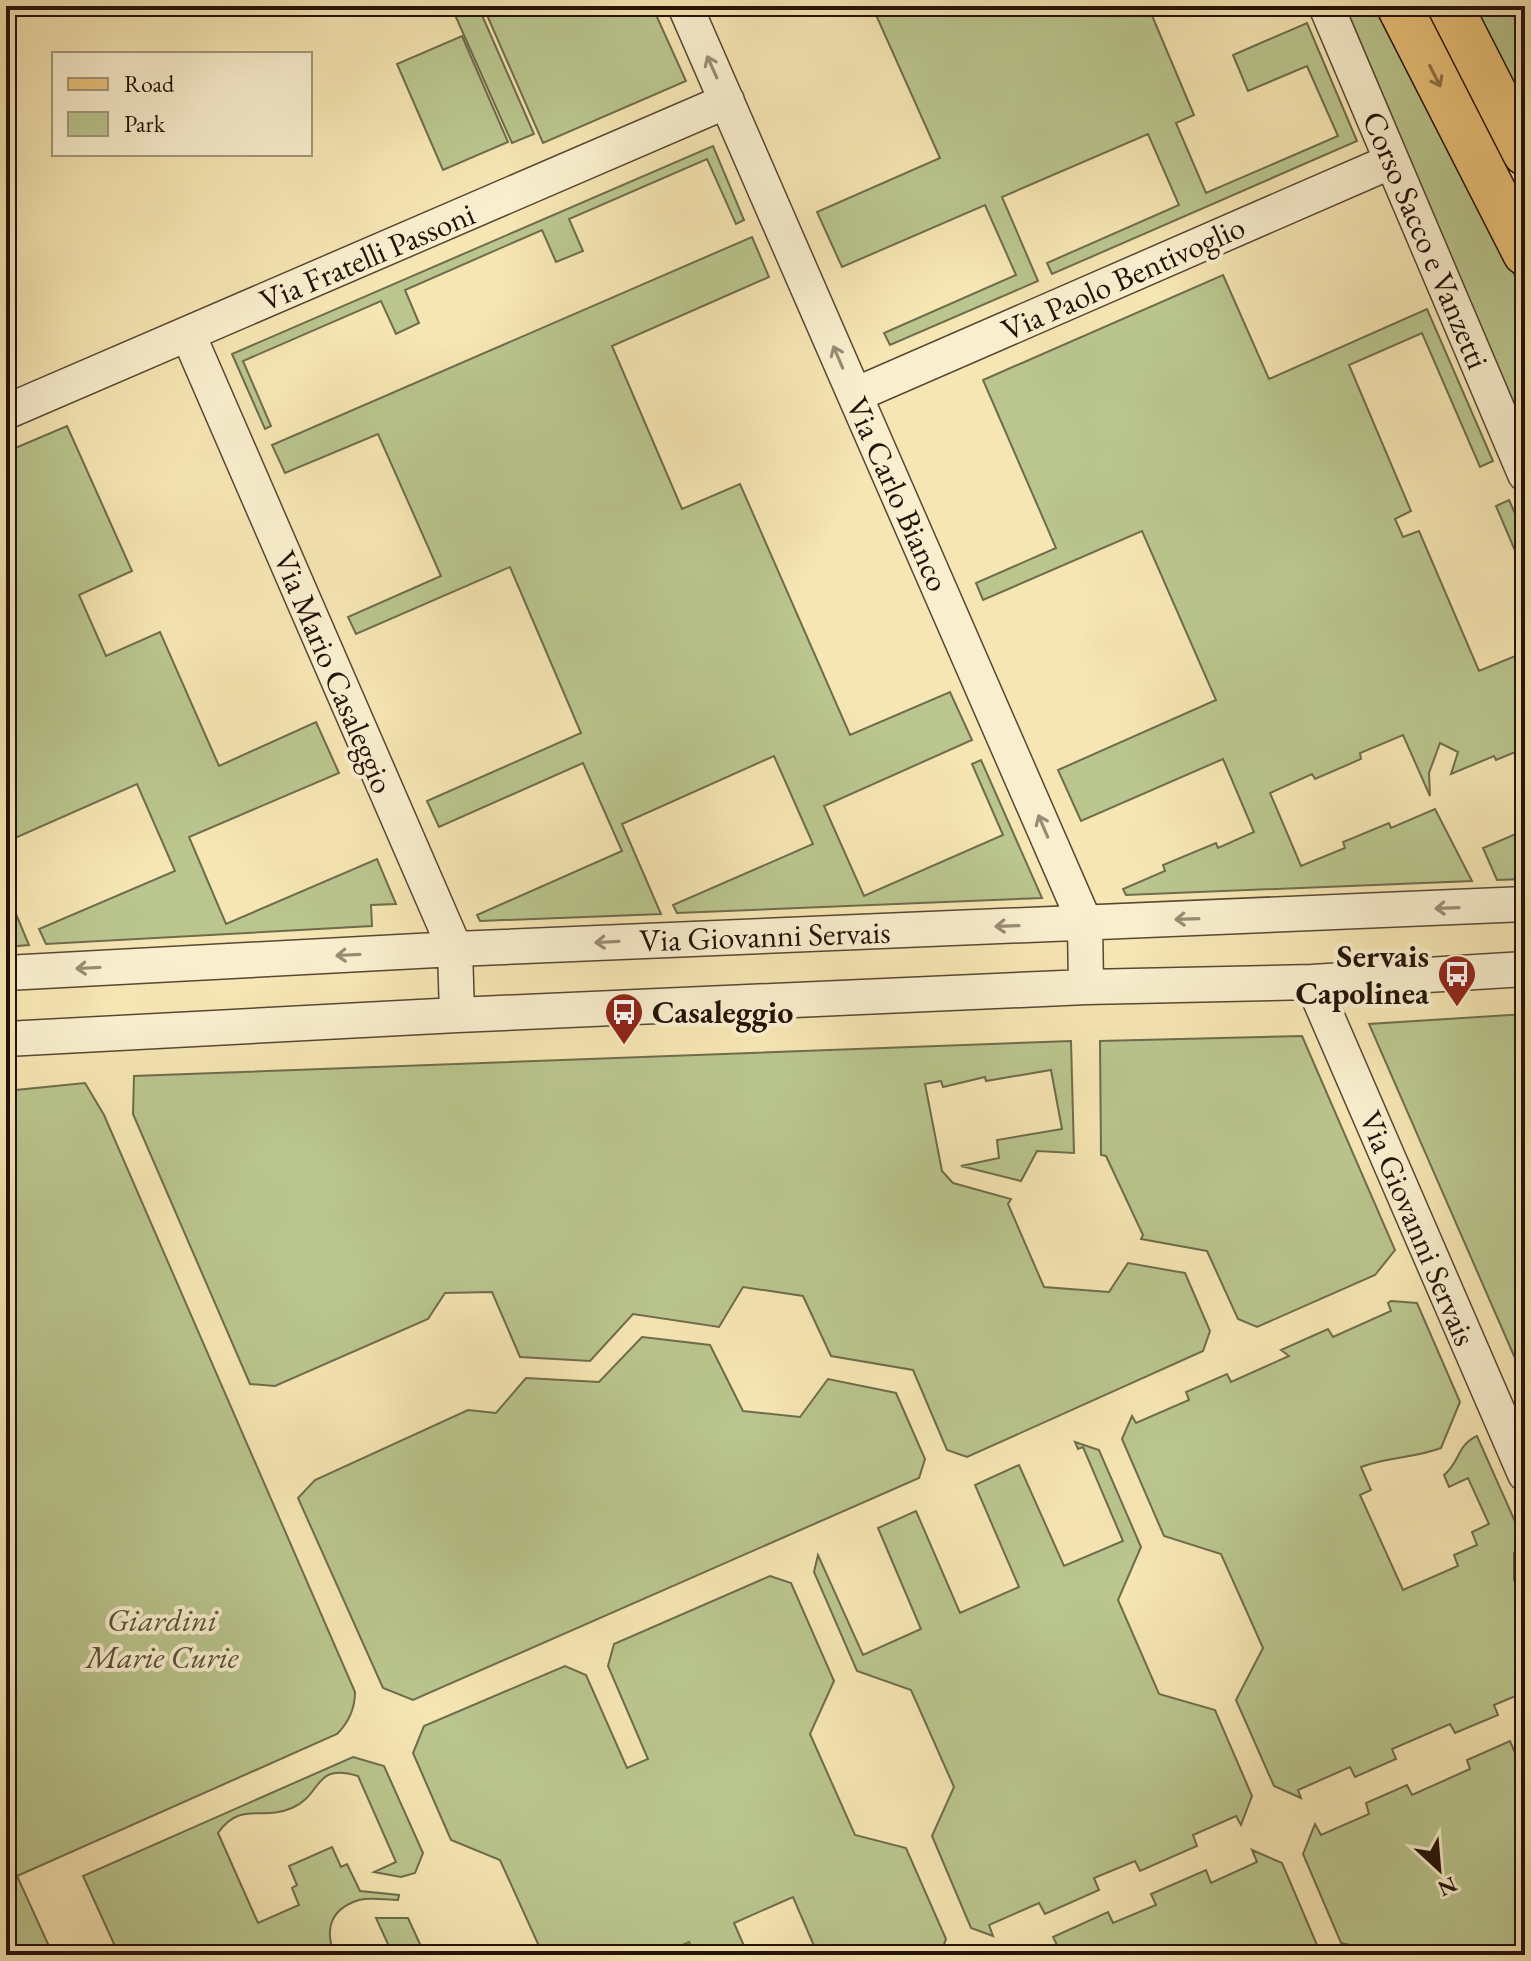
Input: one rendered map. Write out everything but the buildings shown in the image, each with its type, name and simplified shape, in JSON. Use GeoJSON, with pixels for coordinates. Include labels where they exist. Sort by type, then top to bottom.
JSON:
{"type":"FeatureCollection","features":[{"type":"Feature","properties":{"kind":"main road"},"geometry":{"type":"LineString","coordinates":[[1399,6],[1525,253]]}},
{"type":"Feature","properties":{"kind":"main road"},"geometry":{"type":"LineString","coordinates":[[1450,6],[1525,153]]}},
{"type":"Feature","properties":{"kind":"street","name":"Via Carlo Bianco"},"geometry":{"type":"LineString","coordinates":[[685,6],[1085,923],[1086,987]]}},
{"type":"Feature","properties":{"kind":"street","name":"Corso Sacco e Vanzetti"},"geometry":{"type":"LineString","coordinates":[[1326,6],[1525,474]]}},
{"type":"Feature","properties":{"kind":"street","name":"Via Fratelli Passoni"},"geometry":{"type":"LineString","coordinates":[[6,412],[727,101]]}},
{"type":"Feature","properties":{"kind":"street","name":"Via Paolo Bentivoglio"},"geometry":{"type":"LineString","coordinates":[[855,395],[1392,161]]}},
{"type":"Feature","properties":{"kind":"street","name":"Via Mario Casaleggio"},"geometry":{"type":"LineString","coordinates":[[188,334],[455,949],[457,1015]]}},
{"type":"Feature","properties":{"kind":"street","name":"Via Giovanni Servais"},"geometry":{"type":"LineString","coordinates":[[6,973],[455,949],[1525,904]]}},
{"type":"Feature","properties":{"kind":"street","name":"Via Giovanni Servais"},"geometry":{"type":"LineString","coordinates":[[6,1039],[457,1015],[1086,987],[1312,982],[1525,969]]}},
{"type":"Feature","properties":{"kind":"street","name":"Via Giovanni Servais"},"geometry":{"type":"LineString","coordinates":[[1312,982],[1525,1474]]}},
{"type":"Feature","properties":{"kind":"green space"},"geometry":{"type":"Polygon","coordinates":[[[451,6],[478,6],[534,134],[512,143],[451,6]]]}},
{"type":"Feature","properties":{"kind":"green space"},"geometry":{"type":"Polygon","coordinates":[[[483,6],[652,6],[686,81],[543,143],[483,6]]]}},
{"type":"Feature","properties":{"kind":"green space"},"geometry":{"type":"Polygon","coordinates":[[[872,6],[1148,6],[1194,115],[1176,123],[1206,193],[1338,136],[1307,66],[1248,91],[1233,55],[1307,23],[1357,141],[1052,274],[1047,263],[1179,205],[1148,134],[1002,197],[1038,281],[890,345],[884,333],[1016,275],[985,205],[842,267],[817,212],[940,158],[872,6]]]}},
{"type":"Feature","properties":{"kind":"green space"},"geometry":{"type":"Polygon","coordinates":[[[1345,6],[1380,6],[1525,296],[1525,431],[1345,6]]]}},
{"type":"Feature","properties":{"kind":"green space"},"geometry":{"type":"Polygon","coordinates":[[[1474,6],[1525,6],[1525,107],[1474,6]]]}},
{"type":"Feature","properties":{"kind":"green space"},"geometry":{"type":"Polygon","coordinates":[[[462,36],[508,142],[443,170],[397,64],[462,36]]]}},
{"type":"Feature","properties":{"kind":"green space"},"geometry":{"type":"Polygon","coordinates":[[[713,146],[744,220],[736,224],[707,159],[569,219],[583,251],[556,262],[542,230],[405,290],[419,323],[396,334],[381,301],[243,361],[271,426],[265,429],[232,354],[713,146]]]}},
{"type":"Feature","properties":{"kind":"green space"},"geometry":{"type":"Polygon","coordinates":[[[752,237],[769,277],[612,346],[682,509],[740,484],[850,735],[950,692],[972,740],[824,806],[864,896],[1003,835],[972,764],[981,760],[1042,898],[677,913],[673,905],[813,844],[774,756],[622,824],[661,914],[480,921],[477,915],[622,851],[583,763],[439,827],[427,801],[581,733],[510,567],[356,634],[348,617],[441,576],[378,434],[285,473],[272,445],[752,237]]]}},
{"type":"Feature","properties":{"kind":"green space"},"geometry":{"type":"Polygon","coordinates":[[[1223,275],[1269,379],[1427,309],[1493,461],[1480,467],[1422,333],[1349,365],[1411,511],[1395,519],[1403,537],[1419,531],[1479,671],[1525,652],[1525,748],[1496,760],[1494,756],[1451,774],[1458,752],[1440,743],[1429,773],[1430,796],[1403,735],[1360,753],[1361,759],[1315,779],[1312,774],[1270,793],[1301,866],[1345,848],[1343,842],[1389,823],[1391,828],[1435,809],[1472,881],[1126,895],[1123,889],[1165,871],[1163,865],[1216,843],[1218,848],[1254,832],[1223,759],[1081,821],[1058,770],[1216,700],[1142,531],[983,600],[976,583],[1056,548],[983,380],[1223,275]]]}},
{"type":"Feature","properties":{"kind":"green space"},"geometry":{"type":"Polygon","coordinates":[[[67,426],[132,571],[79,595],[106,656],[160,632],[219,766],[316,722],[339,773],[189,837],[226,924],[377,859],[396,904],[371,905],[372,926],[46,944],[39,929],[175,871],[137,784],[6,842],[6,452],[67,426]]]}},
{"type":"Feature","properties":{"kind":"green space"},"geometry":{"type":"Polygon","coordinates":[[[1509,500],[1525,536],[1525,574],[1496,506],[1509,500]]]}},
{"type":"Feature","properties":{"kind":"green space"},"geometry":{"type":"Polygon","coordinates":[[[1525,830],[1525,879],[1497,880],[1483,848],[1525,830]]]}},
{"type":"Feature","properties":{"kind":"green space"},"geometry":{"type":"Polygon","coordinates":[[[6,890],[29,945],[6,947],[6,890]]]}},
{"type":"Feature","properties":{"kind":"green space"},"geometry":{"type":"Polygon","coordinates":[[[1525,1014],[1525,1381],[1369,1024],[1525,1014]]]}},
{"type":"Feature","properties":{"kind":"green space"},"geometry":{"type":"Polygon","coordinates":[[[1302,1036],[1395,1250],[1375,1275],[1257,1327],[1238,1319],[1207,1251],[1141,1239],[1143,1235],[1106,1156],[1101,1155],[1100,1041],[1302,1036]]]}},
{"type":"Feature","properties":{"kind":"green space"},"geometry":{"type":"Polygon","coordinates":[[[1071,1041],[1074,1153],[1037,1151],[1021,1181],[961,1166],[999,1158],[997,1140],[1062,1129],[1051,1070],[986,1081],[985,1077],[943,1087],[941,1081],[925,1084],[942,1171],[953,1183],[1011,1199],[1008,1204],[1044,1287],[1109,1292],[1128,1263],[1185,1273],[1210,1331],[1203,1351],[967,1457],[947,1450],[913,1370],[831,1356],[803,1296],[743,1287],[719,1327],[633,1314],[590,1361],[520,1357],[492,1292],[445,1293],[428,1319],[275,1386],[250,1384],[133,1114],[134,1076],[1071,1041]]]}},
{"type":"Feature","properties":{"kind":"green space","name":"Giardini Marie Curie"},"geometry":{"type":"Polygon","coordinates":[[[85,1083],[104,1115],[355,1698],[350,1715],[337,1734],[17,1876],[53,1955],[6,1955],[6,1091],[85,1083]]]}},
{"type":"Feature","properties":{"kind":"green space"},"geometry":{"type":"Polygon","coordinates":[[[1388,1303],[1417,1303],[1460,1402],[1441,1448],[1361,1467],[1371,1490],[1360,1495],[1403,1590],[1458,1566],[1454,1555],[1477,1545],[1472,1532],[1489,1524],[1468,1478],[1449,1487],[1444,1475],[1466,1444],[1477,1436],[1525,1544],[1525,1549],[1514,1553],[1514,1580],[1525,1582],[1525,1692],[1494,1705],[1498,1715],[1455,1733],[1450,1724],[1392,1749],[1396,1759],[1355,1777],[1350,1767],[1298,1790],[1301,1798],[1274,1786],[1236,1700],[1263,1648],[1221,1554],[1164,1536],[1122,1439],[1132,1416],[1136,1423],[1189,1400],[1186,1392],[1227,1374],[1231,1382],[1289,1356],[1281,1350],[1328,1329],[1333,1337],[1391,1311],[1388,1303]]]}},
{"type":"Feature","properties":{"kind":"green space"},"geometry":{"type":"Polygon","coordinates":[[[642,1337],[710,1345],[743,1411],[800,1417],[828,1379],[896,1393],[925,1459],[919,1478],[413,1700],[383,1688],[298,1498],[315,1480],[468,1410],[496,1413],[526,1378],[599,1382],[642,1337]]]}},
{"type":"Feature","properties":{"kind":"green space"},"geometry":{"type":"Polygon","coordinates":[[[1075,1442],[1099,1450],[1141,1547],[1118,1600],[1159,1694],[1215,1710],[1252,1796],[1241,1825],[1236,1816],[1193,1835],[1197,1846],[1140,1871],[1135,1861],[1094,1878],[1099,1890],[1045,1914],[1039,1903],[989,1925],[993,1936],[971,1928],[932,1836],[954,1787],[911,1690],[857,1671],[814,1572],[818,1555],[863,1655],[921,1629],[878,1528],[916,1511],[960,1613],[1019,1587],[975,1485],[1019,1465],[1064,1566],[1123,1541],[1083,1447],[1078,1449],[1075,1442]]]}},
{"type":"Feature","properties":{"kind":"green space"},"geometry":{"type":"Polygon","coordinates":[[[770,1576],[791,1583],[834,1681],[810,1734],[855,1835],[906,1848],[946,1939],[940,1955],[818,1955],[793,1897],[734,1923],[748,1955],[695,1955],[689,1942],[660,1955],[543,1955],[500,1860],[451,1840],[413,1753],[424,1726],[565,1666],[586,1675],[627,1768],[648,1759],[608,1666],[614,1644],[770,1576]]]}},
{"type":"Feature","properties":{"kind":"green space"},"geometry":{"type":"Polygon","coordinates":[[[1510,1741],[1525,1776],[1525,1955],[1394,1955],[1341,1943],[1303,1854],[1315,1824],[1321,1835],[1369,1814],[1366,1803],[1407,1785],[1412,1795],[1470,1769],[1467,1760],[1510,1741]]]}},
{"type":"Feature","properties":{"kind":"green space"},"geometry":{"type":"Polygon","coordinates":[[[353,1757],[384,1766],[423,1853],[415,1873],[401,1877],[374,1872],[396,1862],[358,1776],[344,1773],[326,1777],[309,1796],[292,1808],[271,1813],[243,1814],[226,1823],[218,1833],[258,1923],[299,1905],[292,1888],[297,1885],[289,1866],[332,1847],[341,1867],[347,1864],[360,1891],[399,1895],[398,1900],[363,1899],[341,1909],[330,1929],[335,1955],[119,1955],[83,1876],[353,1757]]]}},
{"type":"Feature","properties":{"kind":"green space"},"geometry":{"type":"Polygon","coordinates":[[[1252,1850],[1282,1863],[1320,1952],[1317,1955],[1045,1955],[1059,1949],[1053,1937],[1108,1912],[1113,1923],[1156,1905],[1151,1894],[1206,1870],[1211,1883],[1257,1862],[1252,1850]]]}},
{"type":"Feature","properties":{"kind":"green space"},"geometry":{"type":"Polygon","coordinates":[[[376,1918],[408,1918],[425,1955],[393,1955],[376,1918]]]}},
{"type":"Feature","properties":{"kind":"place","name":"Servais Capolinea"},"geometry":{"type":"Point","coordinates":[1457,1008]}},
{"type":"Feature","properties":{"kind":"place","name":"Casaleggio"},"geometry":{"type":"Point","coordinates":[624,1046]}}]}
